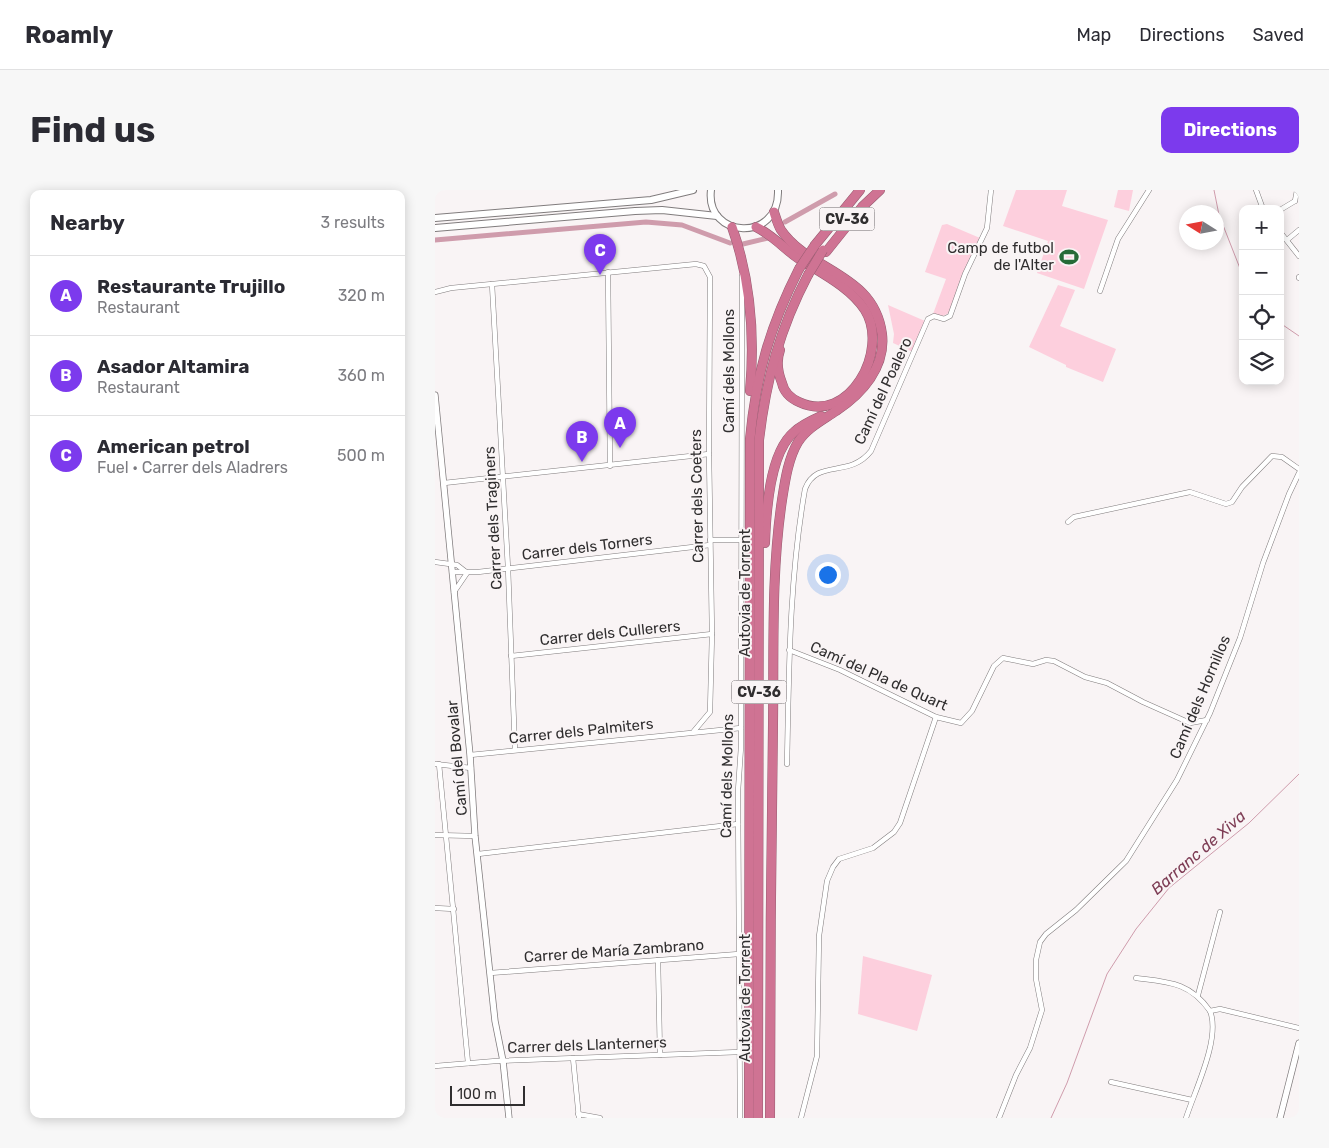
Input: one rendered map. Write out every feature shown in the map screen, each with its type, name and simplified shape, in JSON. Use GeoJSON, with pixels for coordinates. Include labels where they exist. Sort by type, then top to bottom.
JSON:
{"type":"FeatureCollection","features":[{"type":"Feature","properties":{"kind":"highway","name":"Autovia de Torrent"},"geometry":{"type":"LineString","coordinates":[[749,1118],[749,501],[750,439],[754,397],[762,359],[784,298],[799,269],[815,245],[860,190]]}},
{"type":"Feature","properties":{"kind":"highway","name":"Autovia de Torrent"},"geometry":{"type":"LineString","coordinates":[[758,1118],[759,440],[763,399],[780,336],[794,301],[841,226],[875,190]]}},
{"type":"Feature","properties":{"kind":"highway"},"geometry":{"type":"LineString","coordinates":[[825,251],[862,207],[881,190]]}},
{"type":"Feature","properties":{"kind":"highway"},"geometry":{"type":"LineString","coordinates":[[771,1118],[770,916],[774,647],[777,546],[782,500],[790,458],[799,441],[816,424],[857,396],[873,375],[883,346],[882,332],[874,305],[853,283],[793,243],[781,229],[774,212]]}},
{"type":"Feature","properties":{"kind":"highway"},"geometry":{"type":"LineString","coordinates":[[732,227],[742,255],[750,300],[753,361],[746,439],[746,485],[749,501]]}},
{"type":"Feature","properties":{"kind":"highway"},"geometry":{"type":"LineString","coordinates":[[757,227],[773,235],[789,252],[848,292],[864,310],[871,324],[871,359],[865,372],[850,393],[835,403],[820,407],[806,406],[792,399],[783,389],[778,373],[778,354],[783,338],[810,276]]}},
{"type":"Feature","properties":{"kind":"highway"},"geometry":{"type":"LineString","coordinates":[[759,648],[762,628],[766,523],[774,470],[781,449],[793,432],[857,396]]}},
{"type":"Feature","properties":{"kind":"main road"},"geometry":{"type":"LineString","coordinates":[[435,218],[651,200],[693,190]]}},
{"type":"Feature","properties":{"kind":"main road"},"geometry":{"type":"LineString","coordinates":[[711,190],[710,199],[717,216]]}},
{"type":"Feature","properties":{"kind":"main road"},"geometry":{"type":"LineString","coordinates":[[435,228],[635,211],[671,210],[717,216],[732,227],[744,229],[757,227],[767,221],[774,212],[778,200],[778,190]]}},
{"type":"Feature","properties":{"kind":"street","name":"Camí del Poalero"},"geometry":{"type":"LineString","coordinates":[[789,650],[796,550],[806,485],[813,476],[821,471],[853,466],[864,459],[871,451],[928,319],[934,316],[944,319],[950,316],[965,274],[987,228],[991,190]]}},
{"type":"Feature","properties":{"kind":"street"},"geometry":{"type":"LineString","coordinates":[[1100,291],[1118,239],[1149,190]]}},
{"type":"Feature","properties":{"kind":"street"},"geometry":{"type":"LineString","coordinates":[[1256,190],[1262,205]]}},
{"type":"Feature","properties":{"kind":"street"},"geometry":{"type":"LineString","coordinates":[[1284,208],[1297,202],[1297,190]]}},
{"type":"Feature","properties":{"kind":"street"},"geometry":{"type":"LineString","coordinates":[[1287,240],[1299,230]]}},
{"type":"Feature","properties":{"kind":"street"},"geometry":{"type":"LineString","coordinates":[[1284,237],[1299,256]]}},
{"type":"Feature","properties":{"kind":"street","name":"Camí dels Mollons"},"geometry":{"type":"LineString","coordinates":[[741,1118],[738,824],[741,728],[742,255]]}},
{"type":"Feature","properties":{"kind":"street","name":"Carrer dels Coeters"},"geometry":{"type":"LineString","coordinates":[[608,272],[695,264],[704,266],[710,277],[709,454],[712,634],[710,712],[694,731]]}},
{"type":"Feature","properties":{"kind":"street"},"geometry":{"type":"LineString","coordinates":[[435,292],[451,288],[608,272],[610,466]]}},
{"type":"Feature","properties":{"kind":"street","name":"Carrer dels Traginers"},"geometry":{"type":"LineString","coordinates":[[492,284],[508,568],[515,750]]}},
{"type":"Feature","properties":{"kind":"street","name":"Camí del Bovalar"},"geometry":{"type":"LineString","coordinates":[[435,395],[470,755],[475,836],[490,973],[509,1118]]}},
{"type":"Feature","properties":{"kind":"street"},"geometry":{"type":"LineString","coordinates":[[444,483],[709,454]]}},
{"type":"Feature","properties":{"kind":"street"},"geometry":{"type":"LineString","coordinates":[[1068,522],[1074,517],[1190,492],[1226,504],[1233,502],[1242,487],[1272,456],[1282,457],[1299,469]]}},
{"type":"Feature","properties":{"kind":"street","name":"Camí dels Hornillos"},"geometry":{"type":"LineString","coordinates":[[999,1118],[1016,1075],[1030,1048],[1042,1010],[1036,979],[1040,942],[1046,934],[1076,910],[1126,861],[1177,780],[1207,720],[1240,638],[1263,563],[1289,494],[1299,474]]}},
{"type":"Feature","properties":{"kind":"street","name":"Carrer dels Torners"},"geometry":{"type":"LineString","coordinates":[[452,572],[467,573],[710,542],[740,540]]}},
{"type":"Feature","properties":{"kind":"street"},"geometry":{"type":"LineString","coordinates":[[435,562],[457,565],[467,573],[454,593]]}},
{"type":"Feature","properties":{"kind":"street","name":"Carrer dels Cullerers"},"geometry":{"type":"LineString","coordinates":[[511,656],[712,634]]}},
{"type":"Feature","properties":{"kind":"street","name":"Camí del Pla de Quart"},"geometry":{"type":"LineString","coordinates":[[789,650],[840,670],[936,717],[961,723],[972,711],[994,666],[1003,658],[1033,664],[1046,660],[1053,661],[1085,677],[1107,683],[1143,702],[1191,723],[1207,720]]}},
{"type":"Feature","properties":{"kind":"street"},"geometry":{"type":"LineString","coordinates":[[787,764],[789,650]]}},
{"type":"Feature","properties":{"kind":"street"},"geometry":{"type":"LineString","coordinates":[[801,1118],[817,1056],[819,936],[827,881],[839,859],[873,848],[894,832],[900,823],[936,717]]}},
{"type":"Feature","properties":{"kind":"street","name":"Carrer dels Palmiters"},"geometry":{"type":"LineString","coordinates":[[470,755],[694,731],[741,728]]}},
{"type":"Feature","properties":{"kind":"street"},"geometry":{"type":"LineString","coordinates":[[468,1063],[454,909],[437,764],[471,768]]}},
{"type":"Feature","properties":{"kind":"street"},"geometry":{"type":"LineString","coordinates":[[478,854],[738,824]]}},
{"type":"Feature","properties":{"kind":"street"},"geometry":{"type":"LineString","coordinates":[[435,834],[475,836]]}},
{"type":"Feature","properties":{"kind":"street"},"geometry":{"type":"LineString","coordinates":[[435,908],[454,909]]}},
{"type":"Feature","properties":{"kind":"street"},"geometry":{"type":"LineString","coordinates":[[1198,994],[1220,912]]}},
{"type":"Feature","properties":{"kind":"street","name":"Carrer de María Zambrano"},"geometry":{"type":"LineString","coordinates":[[490,973],[739,954]]}},
{"type":"Feature","properties":{"kind":"street"},"geometry":{"type":"LineString","coordinates":[[658,960],[660,1055]]}},
{"type":"Feature","properties":{"kind":"street"},"geometry":{"type":"LineString","coordinates":[[1136,978],[1181,986],[1198,994],[1210,1011],[1213,1019],[1213,1038],[1186,1118]]}},
{"type":"Feature","properties":{"kind":"street"},"geometry":{"type":"LineString","coordinates":[[1210,1011],[1220,1009],[1299,1028]]}},
{"type":"Feature","properties":{"kind":"street"},"geometry":{"type":"LineString","coordinates":[[1280,1118],[1299,1043]]}},
{"type":"Feature","properties":{"kind":"street","name":"Carrer dels Llanterners"},"geometry":{"type":"LineString","coordinates":[[435,1066],[503,1061],[740,1052]]}},
{"type":"Feature","properties":{"kind":"street"},"geometry":{"type":"LineString","coordinates":[[573,1058],[578,1116],[600,1118]]}},
{"type":"Feature","properties":{"kind":"street"},"geometry":{"type":"LineString","coordinates":[[1111,1082],[1192,1100]]}},
{"type":"Feature","properties":{"kind":"shaded area","name":"Camp de futbol de l'Alter"},"geometry":{"type":"Polygon","coordinates":[[[1016,190],[1067,190],[1062,206],[1108,220],[1084,289],[1037,273],[1048,241],[1003,226],[1016,190]]]}},
{"type":"Feature","properties":{"kind":"shaded area"},"geometry":{"type":"Polygon","coordinates":[[[1118,190],[1133,190],[1129,211],[1114,207],[1118,190]]]}},
{"type":"Feature","properties":{"kind":"shaded area"},"geometry":{"type":"Polygon","coordinates":[[[947,224],[980,238],[949,313],[943,316],[933,314],[946,279],[925,272],[942,225],[947,224]]]}},
{"type":"Feature","properties":{"kind":"shaded area"},"geometry":{"type":"Polygon","coordinates":[[[1058,285],[1075,290],[1060,326],[1116,349],[1103,382],[1066,367],[1066,365],[1029,347],[1058,285]]]}},
{"type":"Feature","properties":{"kind":"shaded area"},"geometry":{"type":"Polygon","coordinates":[[[888,305],[925,321],[913,352],[893,343],[894,334],[888,305]]]}},
{"type":"Feature","properties":{"kind":"shaded area"},"geometry":{"type":"Polygon","coordinates":[[[863,956],[932,975],[917,1031],[858,1014],[863,956]]]}},
{"type":"Feature","properties":{"kind":"waterway","name":"Barranc de Xiva"},"geometry":{"type":"LineString","coordinates":[[1214,190],[1219,215],[1239,266]]}},
{"type":"Feature","properties":{"kind":"waterway"},"geometry":{"type":"LineString","coordinates":[[785,222],[835,194]]}},
{"type":"Feature","properties":{"kind":"waterway"},"geometry":{"type":"LineString","coordinates":[[435,240],[646,222],[682,225],[730,243]]}},
{"type":"Feature","properties":{"kind":"waterway"},"geometry":{"type":"LineString","coordinates":[[743,244],[768,238]]}},
{"type":"Feature","properties":{"kind":"waterway","name":"Barranc de Xiva"},"geometry":{"type":"LineString","coordinates":[[1284,326],[1299,336]]}},
{"type":"Feature","properties":{"kind":"waterway","name":"Barranc de Xiva"},"geometry":{"type":"LineString","coordinates":[[1051,1118],[1067,1083],[1107,974],[1136,929],[1169,888],[1249,823],[1299,774]]}},
{"type":"Feature","properties":{"kind":"place","name":"Camp de futbol de l'Alter"},"geometry":{"type":"Point","coordinates":[1069,257]}},
{"type":"Feature","properties":{"kind":"place","name":"American petrol"},"geometry":{"type":"Point","coordinates":[600,275]}},
{"type":"Feature","properties":{"kind":"place","name":"Restaurante Trujillo"},"geometry":{"type":"Point","coordinates":[620,448]}},
{"type":"Feature","properties":{"kind":"place","name":"Asador Altamira"},"geometry":{"type":"Point","coordinates":[582,462]}}]}
